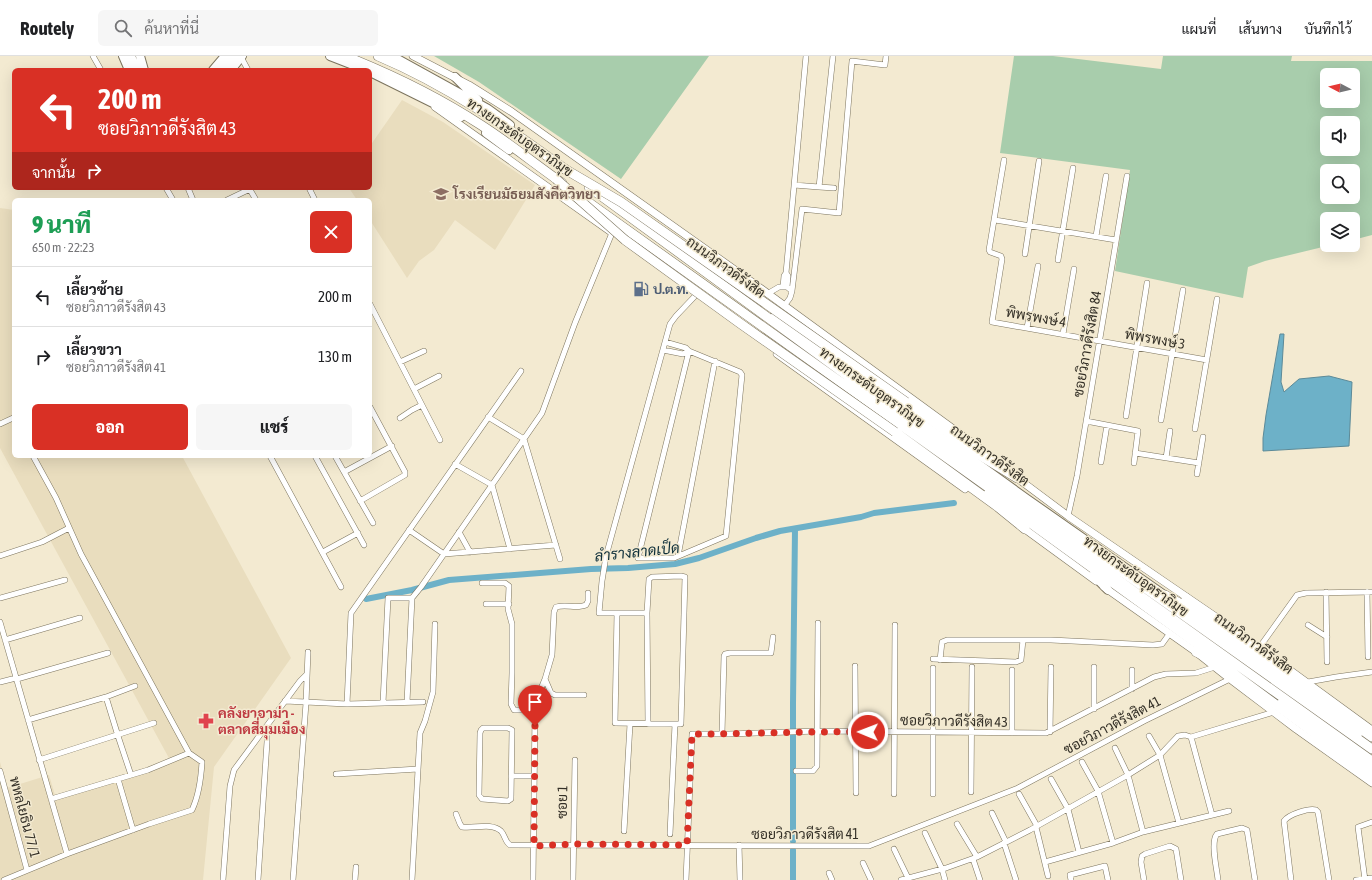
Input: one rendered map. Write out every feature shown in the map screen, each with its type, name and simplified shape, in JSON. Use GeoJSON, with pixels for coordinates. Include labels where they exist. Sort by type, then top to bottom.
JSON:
{"type":"FeatureCollection","features":[{"type":"Feature","properties":{"kind":"highway"},"geometry":{"type":"LineString","coordinates":[[123,56],[128,68]]}},
{"type":"Feature","properties":{"kind":"highway"},"geometry":{"type":"LineString","coordinates":[[131,56],[136,68]]}},
{"type":"Feature","properties":{"kind":"highway"},"geometry":{"type":"LineString","coordinates":[[140,56],[143,68]]}},
{"type":"Feature","properties":{"kind":"highway"},"geometry":{"type":"LineString","coordinates":[[215,68],[225,56]]}},
{"type":"Feature","properties":{"kind":"highway"},"geometry":{"type":"LineString","coordinates":[[225,68],[239,56]]}},
{"type":"Feature","properties":{"kind":"highway"},"geometry":{"type":"LineString","coordinates":[[232,68],[239,56]]}},
{"type":"Feature","properties":{"kind":"highway"},"geometry":{"type":"LineString","coordinates":[[330,56],[361,68]]}},
{"type":"Feature","properties":{"kind":"highway","name":"ทางยกระดับอุตราภิมุข"},"geometry":{"type":"LineString","coordinates":[[345,56],[372,68]]}},
{"type":"Feature","properties":{"kind":"highway","name":"ทางยกระดับอุตราภิมุข"},"geometry":{"type":"LineString","coordinates":[[378,56],[420,76],[487,114],[908,420],[1372,749]]}},
{"type":"Feature","properties":{"kind":"highway","name":"ถนนวิภาวดีรังสิต"},"geometry":{"type":"LineString","coordinates":[[392,56],[488,109],[710,271],[1372,744]]}},
{"type":"Feature","properties":{"kind":"highway","name":"ทางยกระดับอุตราภิมุข"},"geometry":{"type":"LineString","coordinates":[[372,68],[410,85],[452,107],[515,148],[556,179],[1372,761]]}},
{"type":"Feature","properties":{"kind":"highway"},"geometry":{"type":"LineString","coordinates":[[372,73],[417,94],[466,120],[1029,522],[1076,558],[1372,767]]}},
{"type":"Feature","properties":{"kind":"highway"},"geometry":{"type":"LineString","coordinates":[[454,77],[488,109]]}},
{"type":"Feature","properties":{"kind":"highway"},"geometry":{"type":"LineString","coordinates":[[563,168],[622,202],[979,455],[1016,478]]}},
{"type":"Feature","properties":{"kind":"highway"},"geometry":{"type":"LineString","coordinates":[[556,179],[625,240],[895,432],[998,507],[1025,529]]}},
{"type":"Feature","properties":{"kind":"highway"},"geometry":{"type":"LineString","coordinates":[[602,226],[629,235]]}},
{"type":"Feature","properties":{"kind":"highway"},"geometry":{"type":"LineString","coordinates":[[1076,558],[1108,590]]}},
{"type":"Feature","properties":{"kind":"highway"},"geometry":{"type":"LineString","coordinates":[[1165,595],[1208,619],[1372,737]]}},
{"type":"Feature","properties":{"kind":"highway"},"geometry":{"type":"LineString","coordinates":[[1186,598],[1208,619]]}},
{"type":"Feature","properties":{"kind":"highway"},"geometry":{"type":"LineString","coordinates":[[1196,652],[1217,661],[1278,711],[1372,776]]}},
{"type":"Feature","properties":{"kind":"main road","name":"ถนนวิภาวดีรังสิต"},"geometry":{"type":"LineString","coordinates":[[413,56],[454,77],[512,112],[974,444],[1016,478],[1068,516],[1308,682],[1372,730]]}},
{"type":"Feature","properties":{"kind":"main road"},"geometry":{"type":"LineString","coordinates":[[417,94],[612,233],[695,296],[901,444],[1025,529],[1170,633],[1230,679],[1278,711],[1372,783]]}},
{"type":"Feature","properties":{"kind":"street"},"geometry":{"type":"LineString","coordinates":[[93,56],[100,68]]}},
{"type":"Feature","properties":{"kind":"street"},"geometry":{"type":"LineString","coordinates":[[239,56],[247,68]]}},
{"type":"Feature","properties":{"kind":"street"},"geometry":{"type":"LineString","coordinates":[[785,287],[784,276],[786,273],[806,56]]}},
{"type":"Feature","properties":{"kind":"street"},"geometry":{"type":"LineString","coordinates":[[819,187],[833,56]]}},
{"type":"Feature","properties":{"kind":"street"},"geometry":{"type":"LineString","coordinates":[[784,306],[790,298],[792,291],[802,209],[839,212],[852,61],[885,65],[886,56]]}},
{"type":"Feature","properties":{"kind":"street"},"geometry":{"type":"LineString","coordinates":[[1004,160],[995,220],[1116,240]]}},
{"type":"Feature","properties":{"kind":"street"},"geometry":{"type":"LineString","coordinates":[[1025,254],[1039,161]]}},
{"type":"Feature","properties":{"kind":"street"},"geometry":{"type":"LineString","coordinates":[[1058,260],[1073,168]]}},
{"type":"Feature","properties":{"kind":"street"},"geometry":{"type":"LineString","coordinates":[[1096,236],[1106,176]]}},
{"type":"Feature","properties":{"kind":"street","name":"ซอยวิภาวดีรังสิต 84"},"geometry":{"type":"LineString","coordinates":[[1068,516],[1086,421],[1127,176]]}},
{"type":"Feature","properties":{"kind":"street"},"geometry":{"type":"LineString","coordinates":[[794,185],[834,188]]}},
{"type":"Feature","properties":{"kind":"street"},"geometry":{"type":"LineString","coordinates":[[231,198],[245,190]]}},
{"type":"Feature","properties":{"kind":"street","name":"พิพรพงษ์ 4"},"geometry":{"type":"LineString","coordinates":[[995,220],[989,250],[990,252],[1001,256],[1002,259],[992,322],[1099,341]]}},
{"type":"Feature","properties":{"kind":"street"},"geometry":{"type":"LineString","coordinates":[[407,702],[412,598],[542,413],[575,323],[612,233]]}},
{"type":"Feature","properties":{"kind":"street"},"geometry":{"type":"LineString","coordinates":[[1028,328],[1038,266]]}},
{"type":"Feature","properties":{"kind":"street"},"geometry":{"type":"LineString","coordinates":[[1063,334],[1074,269]]}},
{"type":"Feature","properties":{"kind":"street"},"geometry":{"type":"LineString","coordinates":[[1126,416],[1147,283]]}},
{"type":"Feature","properties":{"kind":"street"},"geometry":{"type":"LineString","coordinates":[[767,294],[775,289],[785,287],[792,291]]}},
{"type":"Feature","properties":{"kind":"street"},"geometry":{"type":"LineString","coordinates":[[1161,420],[1183,290]]}},
{"type":"Feature","properties":{"kind":"street"},"geometry":{"type":"LineString","coordinates":[[647,613],[599,613],[604,567],[670,324],[695,296]]}},
{"type":"Feature","properties":{"kind":"street"},"geometry":{"type":"LineString","coordinates":[[1195,429],[1217,299]]}},
{"type":"Feature","properties":{"kind":"street"},"geometry":{"type":"LineString","coordinates":[[372,308],[440,440]]}},
{"type":"Feature","properties":{"kind":"street","name":"พิพรพงษ์ 3"},"geometry":{"type":"LineString","coordinates":[[1099,341],[1207,360]]}},
{"type":"Feature","properties":{"kind":"street"},"geometry":{"type":"LineString","coordinates":[[665,342],[686,348],[689,351],[740,372],[742,375],[726,536],[678,556],[665,559],[638,558],[689,351]]}},
{"type":"Feature","properties":{"kind":"street"},"geometry":{"type":"LineString","coordinates":[[663,350],[683,354],[689,351]]}},
{"type":"Feature","properties":{"kind":"street"},"geometry":{"type":"LineString","coordinates":[[400,362],[424,351]]}},
{"type":"Feature","properties":{"kind":"street"},"geometry":{"type":"LineString","coordinates":[[678,556],[715,361]]}},
{"type":"Feature","properties":{"kind":"street"},"geometry":{"type":"LineString","coordinates":[[347,704],[350,613],[521,371]]}},
{"type":"Feature","properties":{"kind":"street"},"geometry":{"type":"LineString","coordinates":[[414,389],[439,376]]}},
{"type":"Feature","properties":{"kind":"street"},"geometry":{"type":"LineString","coordinates":[[400,418],[422,405]]}},
{"type":"Feature","properties":{"kind":"street"},"geometry":{"type":"LineString","coordinates":[[360,501],[404,475],[405,470],[372,411]]}},
{"type":"Feature","properties":{"kind":"street"},"geometry":{"type":"LineString","coordinates":[[488,417],[524,439],[560,559]]}},
{"type":"Feature","properties":{"kind":"street"},"geometry":{"type":"LineString","coordinates":[[372,420],[376,418]]}},
{"type":"Feature","properties":{"kind":"street"},"geometry":{"type":"LineString","coordinates":[[0,424],[12,420]]}},
{"type":"Feature","properties":{"kind":"street"},"geometry":{"type":"LineString","coordinates":[[1086,421],[1138,431],[1134,463]]}},
{"type":"Feature","properties":{"kind":"street"},"geometry":{"type":"LineString","coordinates":[[1101,462],[1107,425]]}},
{"type":"Feature","properties":{"kind":"street"},"geometry":{"type":"LineString","coordinates":[[1166,458],[1170,431]]}},
{"type":"Feature","properties":{"kind":"street"},"geometry":{"type":"LineString","coordinates":[[1197,474],[1203,437]]}},
{"type":"Feature","properties":{"kind":"street"},"geometry":{"type":"LineString","coordinates":[[372,457],[392,446]]}},
{"type":"Feature","properties":{"kind":"street"},"geometry":{"type":"LineString","coordinates":[[1135,453],[1199,463]]}},
{"type":"Feature","properties":{"kind":"street"},"geometry":{"type":"LineString","coordinates":[[4,880],[67,854],[192,810],[198,798],[202,762],[189,753],[81,554],[56,498],[35,458]]}},
{"type":"Feature","properties":{"kind":"street"},"geometry":{"type":"LineString","coordinates":[[271,458],[341,587]]}},
{"type":"Feature","properties":{"kind":"street"},"geometry":{"type":"LineString","coordinates":[[316,458],[364,545]]}},
{"type":"Feature","properties":{"kind":"street"},"geometry":{"type":"LineString","coordinates":[[336,458],[372,523]]}},
{"type":"Feature","properties":{"kind":"street"},"geometry":{"type":"LineString","coordinates":[[344,472],[370,458]]}},
{"type":"Feature","properties":{"kind":"street"},"geometry":{"type":"LineString","coordinates":[[455,464],[492,485],[510,549]]}},
{"type":"Feature","properties":{"kind":"street"},"geometry":{"type":"LineString","coordinates":[[0,556],[42,542],[69,528]]}},
{"type":"Feature","properties":{"kind":"street"},"geometry":{"type":"LineString","coordinates":[[409,530],[444,554],[556,545]]}},
{"type":"Feature","properties":{"kind":"street"},"geometry":{"type":"LineString","coordinates":[[459,532],[470,552]]}},
{"type":"Feature","properties":{"kind":"street"},"geometry":{"type":"LineString","coordinates":[[323,552],[358,533]]}},
{"type":"Feature","properties":{"kind":"street"},"geometry":{"type":"LineString","coordinates":[[616,613],[616,723],[630,724],[648,724],[681,724],[685,577],[652,577],[649,579],[647,613],[648,724]]}},
{"type":"Feature","properties":{"kind":"street"},"geometry":{"type":"LineString","coordinates":[[0,598],[65,580]]}},
{"type":"Feature","properties":{"kind":"street"},"geometry":{"type":"LineString","coordinates":[[482,583],[507,584],[509,586],[509,615],[512,624],[511,704],[514,710],[534,710]]}},
{"type":"Feature","properties":{"kind":"street"},"geometry":{"type":"LineString","coordinates":[[1259,648],[1297,595],[1306,592],[1369,592],[1368,657]]}},
{"type":"Feature","properties":{"kind":"street"},"geometry":{"type":"LineString","coordinates":[[1326,592],[1327,662]]}},
{"type":"Feature","properties":{"kind":"street"},"geometry":{"type":"LineString","coordinates":[[533,880],[534,710],[552,655],[554,612],[556,607],[582,607],[586,605],[588,601],[588,593]]}},
{"type":"Feature","properties":{"kind":"street"},"geometry":{"type":"LineString","coordinates":[[382,703],[388,598],[412,598]]}},
{"type":"Feature","properties":{"kind":"street"},"geometry":{"type":"LineString","coordinates":[[486,604],[509,604]]}},
{"type":"Feature","properties":{"kind":"street"},"geometry":{"type":"LineString","coordinates":[[5,640],[80,618]]}},
{"type":"Feature","properties":{"kind":"street"},"geometry":{"type":"LineString","coordinates":[[0,622],[67,854]]}},
{"type":"Feature","properties":{"kind":"street"},"geometry":{"type":"LineString","coordinates":[[796,771],[813,771],[817,766],[818,623]]}},
{"type":"Feature","properties":{"kind":"street"},"geometry":{"type":"LineString","coordinates":[[412,880],[420,733],[433,692],[435,624]]}},
{"type":"Feature","properties":{"kind":"street"},"geometry":{"type":"LineString","coordinates":[[894,794],[895,625]]}},
{"type":"Feature","properties":{"kind":"street"},"geometry":{"type":"LineString","coordinates":[[1308,625],[1327,637]]}},
{"type":"Feature","properties":{"kind":"street"},"geometry":{"type":"LineString","coordinates":[[940,660],[941,645],[944,641],[1050,640],[1153,645],[1162,644],[1170,633]]}},
{"type":"Feature","properties":{"kind":"street"},"geometry":{"type":"LineString","coordinates":[[722,734],[724,656],[726,654],[771,653],[773,637]]}},
{"type":"Feature","properties":{"kind":"street"},"geometry":{"type":"LineString","coordinates":[[933,660],[1016,662],[1021,660],[1023,640]]}},
{"type":"Feature","properties":{"kind":"street"},"geometry":{"type":"LineString","coordinates":[[293,880],[306,703],[308,652]]}},
{"type":"Feature","properties":{"kind":"street"},"geometry":{"type":"LineString","coordinates":[[0,682],[108,653]]}},
{"type":"Feature","properties":{"kind":"street"},"geometry":{"type":"LineString","coordinates":[[856,666],[856,793]]}},
{"type":"Feature","properties":{"kind":"street"},"geometry":{"type":"LineString","coordinates":[[971,792],[972,667]]}},
{"type":"Feature","properties":{"kind":"street"},"geometry":{"type":"LineString","coordinates":[[1094,667],[1094,709]]}},
{"type":"Feature","properties":{"kind":"street","name":"ซอยวิภาวดีรังสิต 43"},"geometry":{"type":"LineString","coordinates":[[687,845],[692,734],[787,733],[817,731],[1046,734],[1154,677],[1166,674],[1196,673],[1215,667]]}},
{"type":"Feature","properties":{"kind":"street"},"geometry":{"type":"LineString","coordinates":[[933,668],[933,794]]}},
{"type":"Feature","properties":{"kind":"street"},"geometry":{"type":"LineString","coordinates":[[1050,732],[1051,668]]}},
{"type":"Feature","properties":{"kind":"street"},"geometry":{"type":"LineString","coordinates":[[1012,670],[1012,733]]}},
{"type":"Feature","properties":{"kind":"street"},"geometry":{"type":"LineString","coordinates":[[1132,670],[1132,689]]}},
{"type":"Feature","properties":{"kind":"street"},"geometry":{"type":"LineString","coordinates":[[1308,682],[1372,672]]}},
{"type":"Feature","properties":{"kind":"street"},"geometry":{"type":"LineString","coordinates":[[223,880],[231,778],[234,770],[267,728],[300,681],[307,674]]}},
{"type":"Feature","properties":{"kind":"street"},"geometry":{"type":"LineString","coordinates":[[545,679],[551,693],[555,695],[584,695]]}},
{"type":"Feature","properties":{"kind":"street","name":"ซอยวิภาวดีรังสิต 41"},"geometry":{"type":"LineString","coordinates":[[456,814],[462,827],[496,828],[503,833],[506,842],[510,845],[869,846],[1018,788],[1144,721],[1230,679]]}},
{"type":"Feature","properties":{"kind":"street"},"geometry":{"type":"LineString","coordinates":[[28,720],[106,697],[135,686]]}},
{"type":"Feature","properties":{"kind":"street"},"geometry":{"type":"LineString","coordinates":[[106,697],[131,775]]}},
{"type":"Feature","properties":{"kind":"street"},"geometry":{"type":"LineString","coordinates":[[285,701],[347,704],[423,702]]}},
{"type":"Feature","properties":{"kind":"street"},"geometry":{"type":"LineString","coordinates":[[901,880],[942,870],[975,858],[1005,843],[1128,775],[1160,755],[1178,736],[1184,735],[1191,737],[1278,711]]}},
{"type":"Feature","properties":{"kind":"street"},"geometry":{"type":"LineString","coordinates":[[39,760],[118,736],[154,723]]}},
{"type":"Feature","properties":{"kind":"street"},"geometry":{"type":"LineString","coordinates":[[624,831],[630,724]]}},
{"type":"Feature","properties":{"kind":"street"},"geometry":{"type":"LineString","coordinates":[[670,834],[675,724]]}},
{"type":"Feature","properties":{"kind":"street"},"geometry":{"type":"LineString","coordinates":[[258,880],[267,728]]}},
{"type":"Feature","properties":{"kind":"street"},"geometry":{"type":"LineString","coordinates":[[483,728],[508,728],[512,730],[512,776],[510,800],[480,798],[481,730],[483,728]]}},
{"type":"Feature","properties":{"kind":"street"},"geometry":{"type":"LineString","coordinates":[[1149,736],[1160,755],[1179,823]]}},
{"type":"Feature","properties":{"kind":"street"},"geometry":{"type":"LineString","coordinates":[[1191,737],[1212,815]]}},
{"type":"Feature","properties":{"kind":"street"},"geometry":{"type":"LineString","coordinates":[[1115,748],[1128,775],[1143,832]]}},
{"type":"Feature","properties":{"kind":"street"},"geometry":{"type":"LineString","coordinates":[[51,799],[131,775],[189,753]]}},
{"type":"Feature","properties":{"kind":"street","name":"ซอย 1"},"geometry":{"type":"LineString","coordinates":[[573,880],[574,760]]}},
{"type":"Feature","properties":{"kind":"street"},"geometry":{"type":"LineString","coordinates":[[1082,762],[1098,791],[1113,843]]}},
{"type":"Feature","properties":{"kind":"street"},"geometry":{"type":"LineString","coordinates":[[336,774],[418,770]]}},
{"type":"Feature","properties":{"kind":"street","name":"พหลโยธิน 77/1"},"geometry":{"type":"LineString","coordinates":[[0,771],[27,870]]}},
{"type":"Feature","properties":{"kind":"street"},"geometry":{"type":"LineString","coordinates":[[512,776],[534,776]]}},
{"type":"Feature","properties":{"kind":"street"},"geometry":{"type":"LineString","coordinates":[[118,779],[133,830]]}},
{"type":"Feature","properties":{"kind":"street"},"geometry":{"type":"LineString","coordinates":[[1051,779],[1068,809],[1079,852]]}},
{"type":"Feature","properties":{"kind":"street"},"geometry":{"type":"LineString","coordinates":[[1019,794],[1037,826],[1048,876]]}},
{"type":"Feature","properties":{"kind":"street"},"geometry":{"type":"LineString","coordinates":[[1292,880],[1284,821],[1289,816],[1312,809],[1318,812],[1329,880]]}},
{"type":"Feature","properties":{"kind":"street"},"geometry":{"type":"LineString","coordinates":[[1045,862],[1113,843],[1143,832],[1229,811]]}},
{"type":"Feature","properties":{"kind":"street"},"geometry":{"type":"LineString","coordinates":[[992,814],[1005,843],[1016,880]]}},
{"type":"Feature","properties":{"kind":"street"},"geometry":{"type":"LineString","coordinates":[[1365,879],[1358,827],[1372,822]]}},
{"type":"Feature","properties":{"kind":"street"},"geometry":{"type":"LineString","coordinates":[[957,824],[975,858],[980,880]]}},
{"type":"Feature","properties":{"kind":"street"},"geometry":{"type":"LineString","coordinates":[[1218,880],[1213,844],[1214,837],[1217,834],[1242,828],[1247,830],[1255,880]]}},
{"type":"Feature","properties":{"kind":"street"},"geometry":{"type":"LineString","coordinates":[[925,833],[945,880]]}},
{"type":"Feature","properties":{"kind":"street"},"geometry":{"type":"LineString","coordinates":[[686,880],[687,845]]}},
{"type":"Feature","properties":{"kind":"street"},"geometry":{"type":"LineString","coordinates":[[739,845],[740,880]]}},
{"type":"Feature","properties":{"kind":"street"},"geometry":{"type":"LineString","coordinates":[[1144,880],[1141,862],[1142,856],[1170,846],[1176,849],[1181,880]]}},
{"type":"Feature","properties":{"kind":"street"},"geometry":{"type":"LineString","coordinates":[[894,849],[908,879]]}},
{"type":"Feature","properties":{"kind":"street"},"geometry":{"type":"LineString","coordinates":[[863,863],[871,880]]}},
{"type":"Feature","properties":{"kind":"street"},"geometry":{"type":"LineString","coordinates":[[1071,880],[1070,875],[1105,866],[1108,880]]}},
{"type":"Feature","properties":{"kind":"street"},"geometry":{"type":"LineString","coordinates":[[355,880],[356,867]]}},
{"type":"Feature","properties":{"kind":"street"},"geometry":{"type":"LineString","coordinates":[[829,873],[832,880]]}},
{"type":"Feature","properties":{"kind":"street"},"geometry":{"type":"LineString","coordinates":[[1356,880],[1372,878]]}},
{"type":"Feature","properties":{"kind":"shaded area","name":"โรงเรียนมัธยมสังคีตวิทยา"},"geometry":{"type":"Polygon","coordinates":[[[402,100],[443,122],[535,185],[495,250],[455,220],[434,250],[419,261],[407,278],[372,223],[372,198],[356,198],[350,190],[372,190],[372,143],[402,100]]]}},
{"type":"Feature","properties":{"kind":"shaded area"},"geometry":{"type":"Polygon","coordinates":[[[0,208],[12,210],[12,458],[183,458],[291,658],[214,767],[203,880],[0,880],[0,762],[7,788],[49,775],[55,795],[170,760],[0,448],[0,208]]]}},
{"type":"Feature","properties":{"kind":"green space"},"geometry":{"type":"Polygon","coordinates":[[[434,56],[709,56],[621,179],[479,82],[434,56]]]}},
{"type":"Feature","properties":{"kind":"green space"},"geometry":{"type":"Polygon","coordinates":[[[1014,56],[1053,56],[1161,69],[1163,56],[1292,56],[1291,61],[1372,61],[1372,235],[1360,238],[1360,212],[1320,212],[1320,248],[1265,261],[1248,267],[1243,298],[1115,271],[1130,170],[1000,153],[1014,56]]]}},
{"type":"Feature","properties":{"kind":"water"},"geometry":{"type":"Polygon","coordinates":[[[1280,334],[1284,334],[1281,382],[1284,392],[1299,379],[1329,376],[1352,382],[1349,446],[1263,451],[1266,415],[1280,334]]]}},
{"type":"Feature","properties":{"kind":"waterway","name":"ลำรางลาดเป็ด"},"geometry":{"type":"LineString","coordinates":[[366,599],[412,590],[449,580],[675,564],[699,558],[780,531],[861,517],[874,513],[954,503]]}},
{"type":"Feature","properties":{"kind":"waterway"},"geometry":{"type":"LineString","coordinates":[[793,841],[795,529]]}},
{"type":"Feature","properties":{"kind":"waterway"},"geometry":{"type":"LineString","coordinates":[[793,850],[793,880]]}},
{"type":"Feature","properties":{"kind":"place","name":"โรงเรียนมัธยมสังคีตวิทยา"},"geometry":{"type":"Point","coordinates":[441,194]}},
{"type":"Feature","properties":{"kind":"place","name":"ป.ต.ท."},"geometry":{"type":"Point","coordinates":[641,289]}},
{"type":"Feature","properties":{"kind":"place","name":"คลังยาอาม่า - ตลาดสี่มุมเมือง"},"geometry":{"type":"Point","coordinates":[206,721]}},
{"type":"Feature","properties":{"kind":"route"},"geometry":{"type":"LineString","coordinates":[[535,726],[534,846],[574,844],[687,845],[692,734],[787,733],[817,731],[868,732]]}}]}
